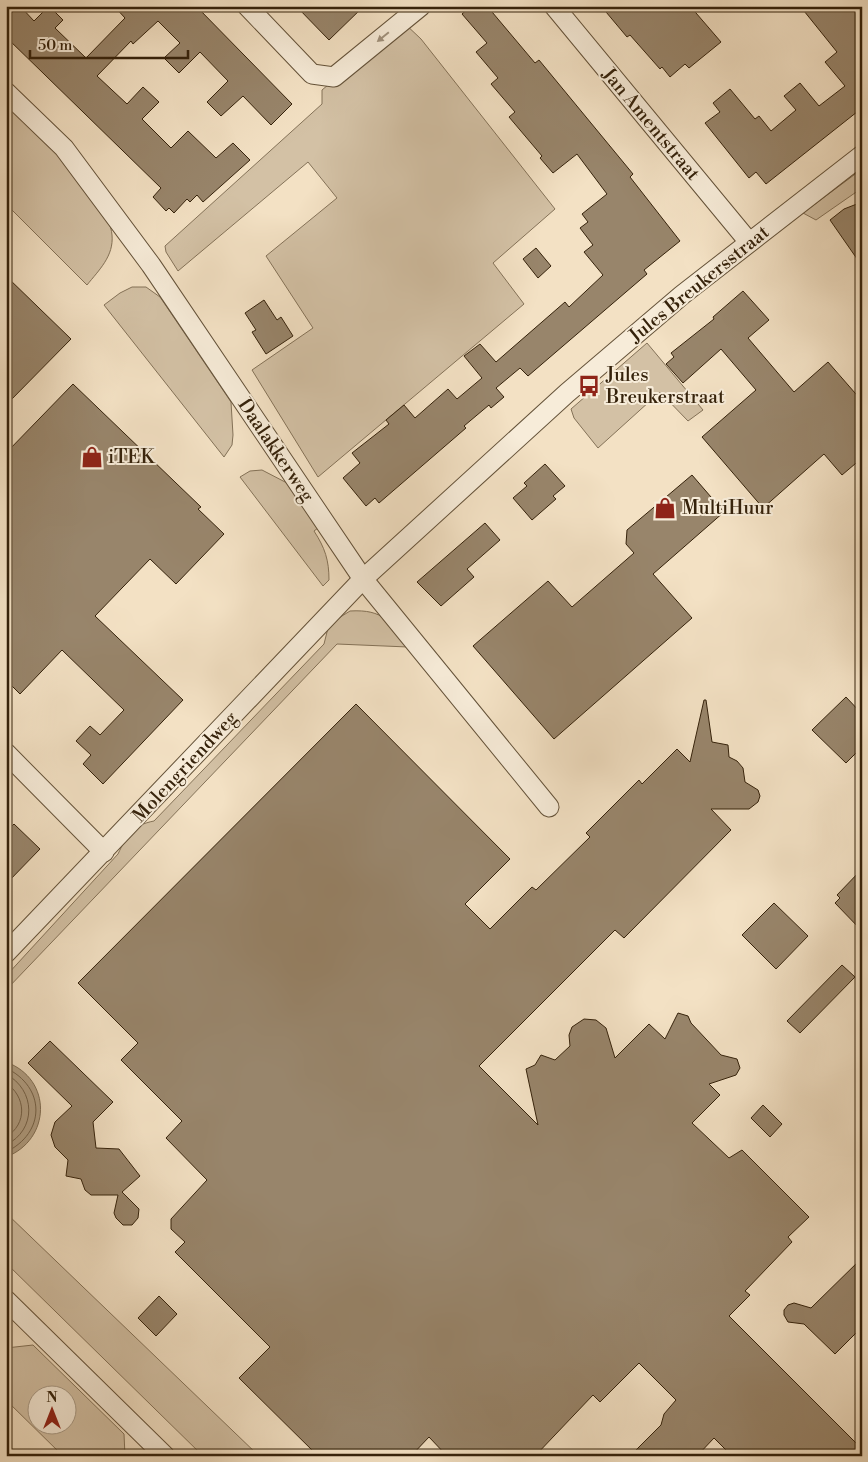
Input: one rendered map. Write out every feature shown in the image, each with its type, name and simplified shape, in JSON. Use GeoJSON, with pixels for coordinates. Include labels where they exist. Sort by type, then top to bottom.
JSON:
{"type":"FeatureCollection","features":[{"type":"Feature","properties":{"kind":"street"},"geometry":{"type":"LineString","coordinates":[[247,6],[312,74],[334,77],[421,6]]}},
{"type":"Feature","properties":{"kind":"street","name":"Jan Amentstraat"},"geometry":{"type":"LineString","coordinates":[[554,6],[749,242]]}},
{"type":"Feature","properties":{"kind":"street","name":"Daalakkerweg"},"geometry":{"type":"LineString","coordinates":[[6,92],[64,148],[151,265],[363,579],[549,807]]}},
{"type":"Feature","properties":{"kind":"street","name":"Jules Breukersstraat"},"geometry":{"type":"LineString","coordinates":[[363,579],[567,393],[749,242],[862,155]]}},
{"type":"Feature","properties":{"kind":"street","name":"Molengriendweg"},"geometry":{"type":"LineString","coordinates":[[6,954],[363,579]]}},
{"type":"Feature","properties":{"kind":"street"},"geometry":{"type":"LineString","coordinates":[[6,753],[104,852]]}},
{"type":"Feature","properties":{"kind":"street"},"geometry":{"type":"LineString","coordinates":[[6,1300],[165,1456]]}},
{"type":"Feature","properties":{"kind":"shaded area"},"geometry":{"type":"Polygon","coordinates":[[[403,22],[421,39],[555,209],[493,263],[524,304],[318,477],[252,370],[313,328],[266,256],[337,198],[308,162],[178,271],[166,252],[165,246],[322,104],[322,90],[403,22]]]}},
{"type":"Feature","properties":{"kind":"shaded area"},"geometry":{"type":"Polygon","coordinates":[[[6,100],[51,145],[85,183],[108,219],[112,235],[111,250],[101,268],[87,285],[6,204],[6,100]]]}},
{"type":"Feature","properties":{"kind":"shaded area"},"geometry":{"type":"Polygon","coordinates":[[[862,169],[862,188],[816,220],[803,213],[862,169]]]}},
{"type":"Feature","properties":{"kind":"shaded area"},"geometry":{"type":"Polygon","coordinates":[[[132,287],[146,287],[160,297],[231,402],[232,445],[224,457],[104,305],[132,287]]]}},
{"type":"Feature","properties":{"kind":"shaded area"},"geometry":{"type":"Polygon","coordinates":[[[647,343],[703,410],[688,421],[660,392],[598,448],[574,418],[571,409],[647,343]]]}},
{"type":"Feature","properties":{"kind":"shaded area"},"geometry":{"type":"Polygon","coordinates":[[[262,470],[287,483],[318,528],[314,531],[326,554],[329,573],[329,580],[323,586],[240,477],[250,471],[262,470]]]}},
{"type":"Feature","properties":{"kind":"shaded area"},"geometry":{"type":"Polygon","coordinates":[[[350,611],[371,612],[379,615],[391,624],[408,647],[337,644],[6,990],[6,976],[118,854],[124,841],[132,832],[141,825],[154,821],[324,644],[329,624],[350,611]]]}},
{"type":"Feature","properties":{"kind":"shaded area"},"geometry":{"type":"Polygon","coordinates":[[[6,1213],[259,1456],[203,1456],[6,1263],[6,1213]]]}},
{"type":"Feature","properties":{"kind":"shaded area"},"geometry":{"type":"Polygon","coordinates":[[[33,1345],[73,1384],[28,1384],[28,1422],[6,1400],[6,1348],[33,1345]]]}},
{"type":"Feature","properties":{"kind":"shaded area"},"geometry":{"type":"Polygon","coordinates":[[[78,1389],[124,1434],[125,1456],[63,1456],[41,1434],[78,1434],[78,1389]]]}},
{"type":"Feature","properties":{"kind":"water"},"geometry":{"type":"Polygon","coordinates":[[[6,1062],[21,1070],[32,1082],[39,1095],[40,1110],[38,1124],[32,1137],[21,1149],[6,1157],[6,1062]]]}},
{"type":"Feature","properties":{"kind":"building"},"geometry":{"type":"Polygon","coordinates":[[[6,6],[20,6],[34,21],[49,6],[63,20],[55,28],[86,58],[125,18],[114,6],[196,6],[292,104],[271,125],[243,96],[221,116],[207,102],[228,81],[200,52],[179,73],[164,58],[180,43],[158,21],[133,44],[131,41],[97,76],[127,104],[143,87],[159,102],[142,119],[171,148],[188,131],[216,158],[233,143],[250,160],[203,202],[197,195],[190,202],[187,199],[174,213],[169,208],[166,211],[153,197],[161,188],[6,37],[6,6]]]}},
{"type":"Feature","properties":{"kind":"building"},"geometry":{"type":"Polygon","coordinates":[[[296,6],[364,6],[329,40],[296,6]]]}},
{"type":"Feature","properties":{"kind":"building"},"geometry":{"type":"Polygon","coordinates":[[[471,6],[487,6],[535,63],[539,60],[633,174],[630,177],[680,241],[644,270],[647,274],[528,376],[520,368],[496,388],[504,397],[491,408],[489,405],[464,426],[466,428],[379,503],[375,498],[366,506],[343,478],[360,463],[352,453],[389,424],[386,420],[404,405],[415,418],[448,389],[457,399],[482,378],[464,356],[480,344],[496,362],[565,302],[569,307],[603,275],[584,252],[593,245],[580,228],[588,222],[582,214],[607,194],[577,154],[553,173],[540,158],[542,156],[509,117],[515,112],[491,84],[498,78],[476,52],[487,43],[462,14],[471,6]]]}},
{"type":"Feature","properties":{"kind":"building"},"geometry":{"type":"Polygon","coordinates":[[[601,6],[690,6],[721,42],[689,68],[685,64],[670,77],[662,67],[660,69],[630,35],[627,37],[601,6]]]}},
{"type":"Feature","properties":{"kind":"building"},"geometry":{"type":"Polygon","coordinates":[[[800,6],[853,6],[862,17],[862,108],[766,184],[756,172],[749,178],[705,123],[720,112],[713,103],[730,89],[755,119],[759,116],[771,131],[796,110],[784,96],[800,83],[819,106],[845,86],[825,62],[837,52],[800,6]]]}},
{"type":"Feature","properties":{"kind":"building"},"geometry":{"type":"Polygon","coordinates":[[[862,202],[862,266],[830,220],[844,209],[862,202]]]}},
{"type":"Feature","properties":{"kind":"building"},"geometry":{"type":"Polygon","coordinates":[[[536,248],[551,266],[538,278],[523,259],[536,248]]]}},
{"type":"Feature","properties":{"kind":"building"},"geometry":{"type":"Polygon","coordinates":[[[6,276],[71,339],[6,405],[6,276]]]}},
{"type":"Feature","properties":{"kind":"building"},"geometry":{"type":"Polygon","coordinates":[[[743,291],[769,320],[748,338],[794,392],[828,362],[862,401],[862,458],[842,475],[824,454],[763,508],[702,437],[756,390],[721,349],[683,383],[666,364],[674,357],[671,353],[714,319],[713,317],[743,291]]]}},
{"type":"Feature","properties":{"kind":"building"},"geometry":{"type":"Polygon","coordinates":[[[264,300],[277,320],[281,317],[293,336],[266,354],[252,332],[256,330],[245,313],[264,300]]]}},
{"type":"Feature","properties":{"kind":"building"},"geometry":{"type":"Polygon","coordinates":[[[73,384],[201,507],[198,509],[224,534],[176,584],[150,559],[95,616],[183,700],[103,784],[83,764],[91,755],[76,741],[90,726],[100,735],[124,710],[62,650],[20,694],[6,680],[6,453],[73,384]]]}},
{"type":"Feature","properties":{"kind":"building"},"geometry":{"type":"Polygon","coordinates":[[[545,464],[565,486],[553,496],[556,499],[532,520],[513,498],[527,486],[524,483],[545,464]]]}},
{"type":"Feature","properties":{"kind":"building"},"geometry":{"type":"Polygon","coordinates":[[[692,475],[724,512],[653,574],[692,618],[554,739],[473,646],[548,581],[572,607],[634,553],[626,544],[627,530],[692,475]]]}},
{"type":"Feature","properties":{"kind":"building"},"geometry":{"type":"Polygon","coordinates":[[[485,523],[500,540],[467,569],[474,577],[441,606],[417,582],[485,523]]]}},
{"type":"Feature","properties":{"kind":"building"},"geometry":{"type":"Polygon","coordinates":[[[846,697],[862,714],[862,747],[846,763],[812,730],[846,697]]]}},
{"type":"Feature","properties":{"kind":"building"},"geometry":{"type":"Polygon","coordinates":[[[704,700],[706,700],[712,742],[728,745],[729,757],[737,761],[743,768],[745,782],[758,790],[760,796],[758,802],[749,809],[711,809],[731,830],[624,938],[615,930],[479,1066],[538,1125],[526,1069],[535,1065],[541,1055],[555,1060],[570,1046],[569,1035],[572,1027],[584,1019],[596,1020],[606,1028],[615,1058],[649,1024],[665,1039],[678,1013],[688,1016],[691,1023],[721,1055],[737,1059],[740,1068],[736,1075],[709,1084],[720,1095],[692,1123],[729,1158],[742,1150],[809,1217],[788,1237],[792,1242],[745,1291],[750,1295],[729,1316],[862,1449],[862,1456],[732,1456],[714,1438],[697,1456],[630,1456],[661,1425],[664,1414],[676,1400],[639,1363],[600,1402],[593,1395],[535,1456],[447,1456],[429,1437],[411,1456],[318,1456],[239,1378],[270,1347],[175,1252],[185,1242],[171,1229],[171,1219],[207,1180],[166,1138],[182,1121],[121,1060],[138,1043],[78,983],[356,704],[510,859],[465,904],[490,929],[532,887],[536,890],[590,837],[586,833],[639,780],[642,784],[677,749],[690,762],[704,700]]]}},
{"type":"Feature","properties":{"kind":"building"},"geometry":{"type":"Polygon","coordinates":[[[14,824],[40,849],[6,884],[6,832],[14,824]]]}},
{"type":"Feature","properties":{"kind":"building"},"geometry":{"type":"Polygon","coordinates":[[[862,869],[862,931],[835,903],[840,898],[837,895],[862,869]]]}},
{"type":"Feature","properties":{"kind":"building"},"geometry":{"type":"Polygon","coordinates":[[[774,903],[808,936],[776,969],[742,935],[774,903]]]}},
{"type":"Feature","properties":{"kind":"building"},"geometry":{"type":"Polygon","coordinates":[[[842,965],[855,977],[800,1033],[787,1021],[842,965]]]}},
{"type":"Feature","properties":{"kind":"building"},"geometry":{"type":"Polygon","coordinates":[[[50,1041],[113,1102],[93,1122],[96,1148],[119,1149],[140,1176],[122,1192],[139,1209],[138,1218],[132,1225],[123,1225],[116,1218],[114,1213],[118,1195],[91,1195],[85,1190],[81,1179],[66,1176],[68,1160],[55,1147],[51,1135],[55,1122],[72,1106],[28,1063],[50,1041]]]}},
{"type":"Feature","properties":{"kind":"building"},"geometry":{"type":"Polygon","coordinates":[[[763,1105],[782,1124],[770,1137],[751,1118],[763,1105]]]}},
{"type":"Feature","properties":{"kind":"building"},"geometry":{"type":"Polygon","coordinates":[[[862,1258],[862,1327],[835,1354],[804,1324],[788,1322],[784,1315],[784,1310],[788,1305],[794,1303],[811,1308],[862,1258]]]}},
{"type":"Feature","properties":{"kind":"building"},"geometry":{"type":"Polygon","coordinates":[[[159,1296],[177,1314],[156,1336],[138,1318],[159,1296]]]}},
{"type":"Feature","properties":{"kind":"place","name":"Jules Breukerstraat"},"geometry":{"type":"Point","coordinates":[589,386]}},
{"type":"Feature","properties":{"kind":"place","name":"iTEK"},"geometry":{"type":"Point","coordinates":[92,457]}},
{"type":"Feature","properties":{"kind":"place","name":"MultiHuur"},"geometry":{"type":"Point","coordinates":[665,508]}}]}
